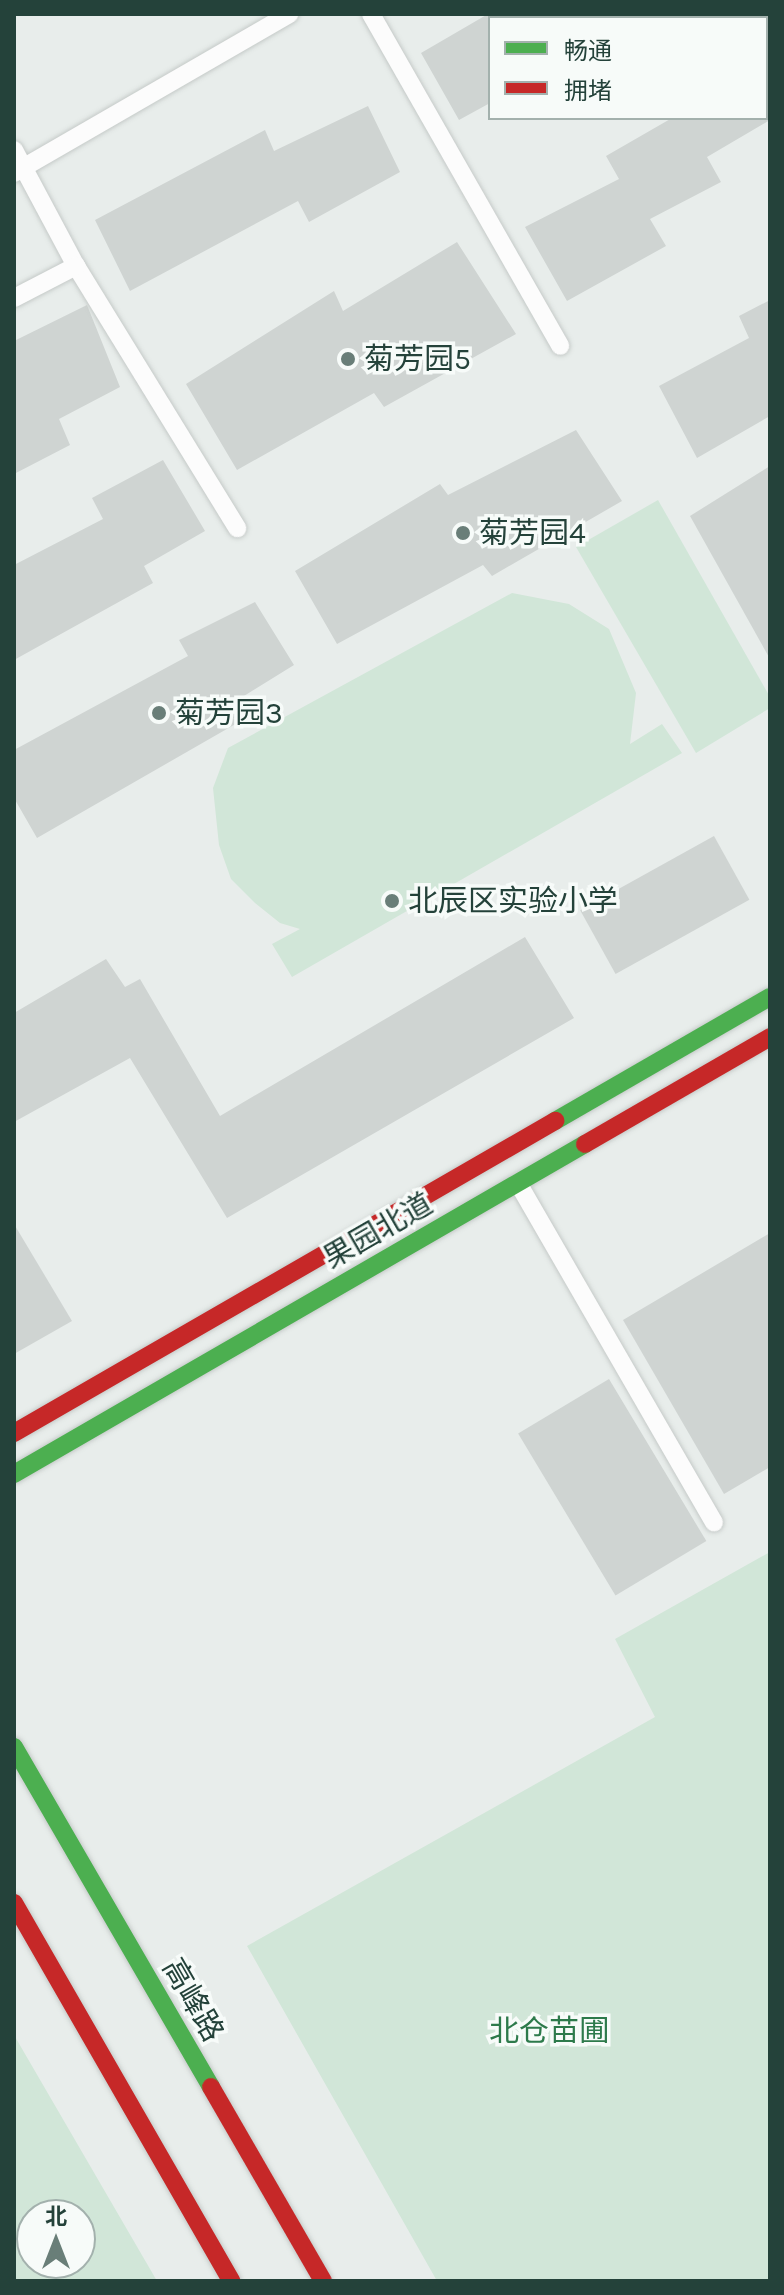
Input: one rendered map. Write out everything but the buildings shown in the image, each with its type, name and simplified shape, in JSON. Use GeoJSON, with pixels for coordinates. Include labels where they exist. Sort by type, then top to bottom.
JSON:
{"type":"FeatureCollection","features":[{"type":"Feature","properties":{"kind":"street","name":"果园北道"},"geometry":{"type":"LineString","coordinates":[[14,1433],[770,997]]}},
{"type":"Feature","properties":{"kind":"street","name":"果园北道"},"geometry":{"type":"LineString","coordinates":[[14,1474],[770,1037]]}},
{"type":"Feature","properties":{"kind":"street","name":"高峰路"},"geometry":{"type":"LineString","coordinates":[[14,1747],[323,2281]]}},
{"type":"Feature","properties":{"kind":"street"},"geometry":{"type":"LineString","coordinates":[[14,1903],[231,2281]]}},
{"type":"Feature","properties":{"kind":"lane"},"geometry":{"type":"LineString","coordinates":[[19,170],[289,14]]}},
{"type":"Feature","properties":{"kind":"lane"},"geometry":{"type":"LineString","coordinates":[[371,14],[560,346]]}},
{"type":"Feature","properties":{"kind":"lane"},"geometry":{"type":"LineString","coordinates":[[14,150],[19,170],[237,528]]}},
{"type":"Feature","properties":{"kind":"lane"},"geometry":{"type":"LineString","coordinates":[[14,298],[76,266]]}},
{"type":"Feature","properties":{"kind":"lane"},"geometry":{"type":"LineString","coordinates":[[500,1152],[714,1523]]}},
{"type":"Feature","properties":{"kind":"green space"},"geometry":{"type":"Polygon","coordinates":[[[658,500],[770,697],[770,708],[696,753],[576,547],[658,500]]]}},
{"type":"Feature","properties":{"kind":"green space"},"geometry":{"type":"Polygon","coordinates":[[[512,593],[569,604],[609,629],[636,693],[630,744],[662,724],[682,753],[292,977],[272,944],[300,929],[280,923],[231,879],[219,845],[213,788],[228,748],[512,593]]]}},
{"type":"Feature","properties":{"kind":"green space","name":"北仓苗圃"},"geometry":{"type":"Polygon","coordinates":[[[770,1552],[770,2281],[437,2281],[247,1946],[655,1717],[615,1639],[770,1552]]]}},
{"type":"Feature","properties":{"kind":"green space"},"geometry":{"type":"Polygon","coordinates":[[[14,2035],[157,2281],[14,2281],[14,2035]]]}},
{"type":"Feature","properties":{"kind":"traffic: fast"},"geometry":{"type":"LineString","coordinates":[[555,1121],[770,997]]}},
{"type":"Feature","properties":{"kind":"traffic: fast"},"geometry":{"type":"LineString","coordinates":[[14,1474],[585,1144]]}},
{"type":"Feature","properties":{"kind":"traffic: fast"},"geometry":{"type":"LineString","coordinates":[[14,1747],[211,2087]]}},
{"type":"Feature","properties":{"kind":"traffic: jam"},"geometry":{"type":"LineString","coordinates":[[585,1144],[770,1037]]}},
{"type":"Feature","properties":{"kind":"traffic: jam"},"geometry":{"type":"LineString","coordinates":[[14,1433],[555,1121]]}},
{"type":"Feature","properties":{"kind":"traffic: jam"},"geometry":{"type":"LineString","coordinates":[[14,1903],[231,2281]]}},
{"type":"Feature","properties":{"kind":"traffic: jam"},"geometry":{"type":"LineString","coordinates":[[211,2087],[323,2281]]}},
{"type":"Feature","properties":{"kind":"place","name":"菊芳园5"},"geometry":{"type":"Point","coordinates":[348,359]}},
{"type":"Feature","properties":{"kind":"place","name":"菊芳园4"},"geometry":{"type":"Point","coordinates":[463,533]}},
{"type":"Feature","properties":{"kind":"place","name":"菊芳园3"},"geometry":{"type":"Point","coordinates":[159,713]}},
{"type":"Feature","properties":{"kind":"place","name":"北辰区实验小学"},"geometry":{"type":"Point","coordinates":[392,901]}}]}
